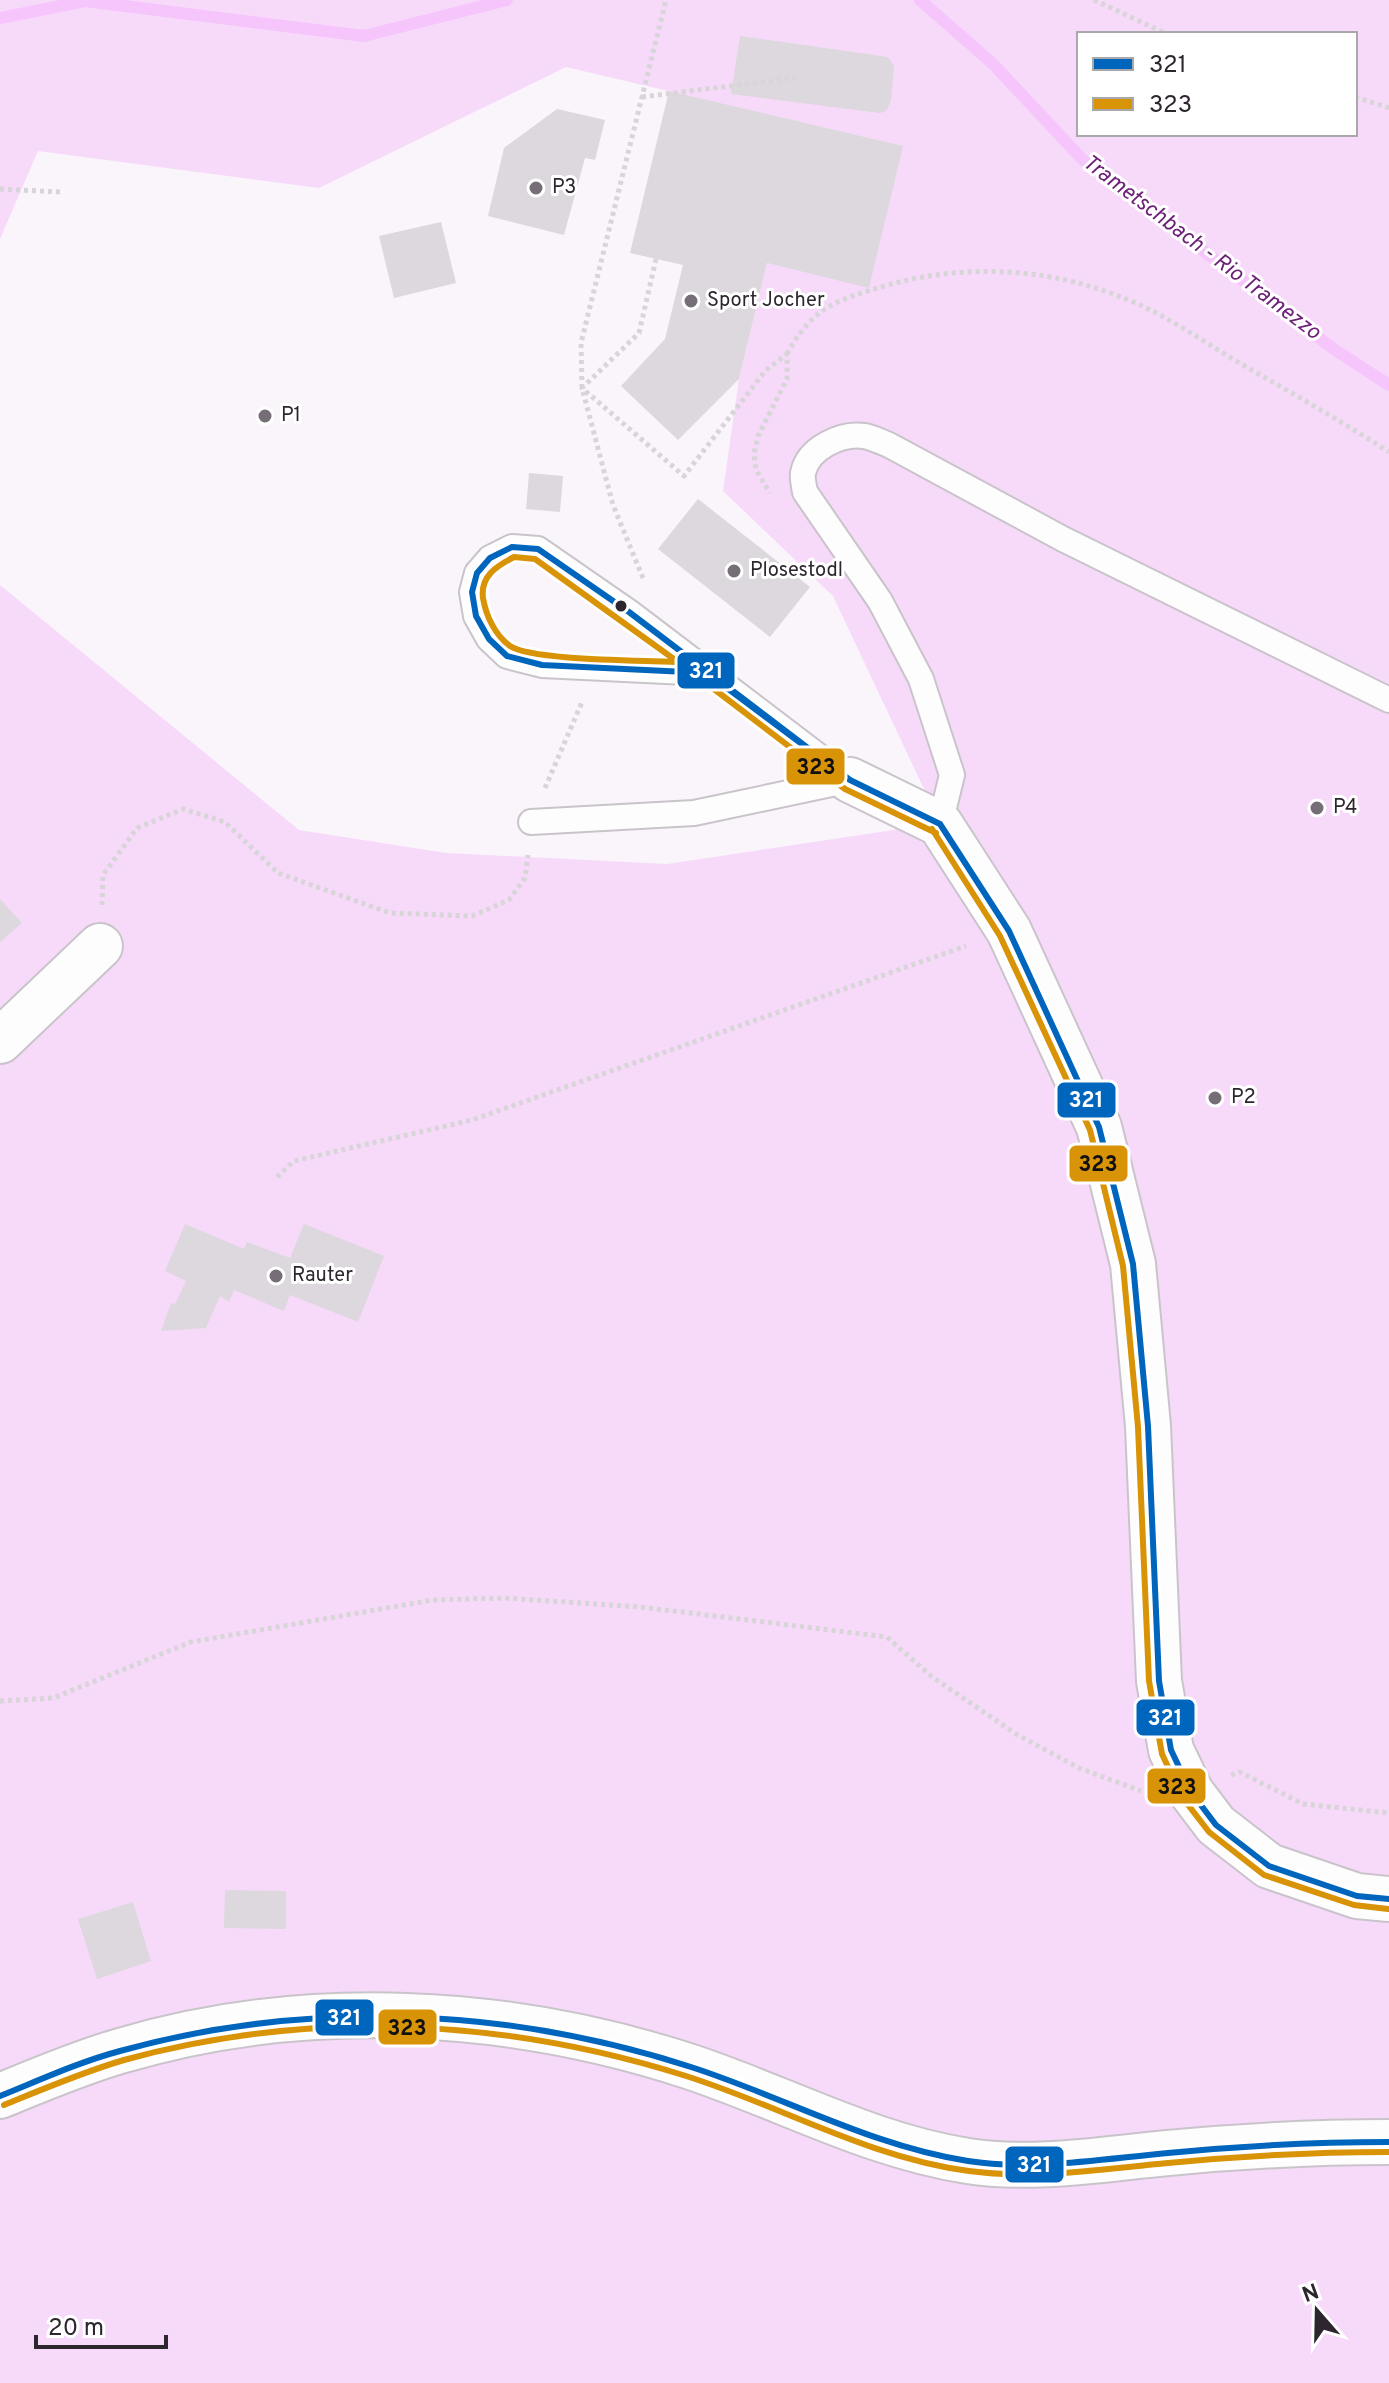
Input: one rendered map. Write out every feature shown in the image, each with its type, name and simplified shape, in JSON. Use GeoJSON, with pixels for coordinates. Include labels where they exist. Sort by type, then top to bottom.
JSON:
{"type":"FeatureCollection","features":[{"type":"Feature","properties":{"kind":"street"},"geometry":{"type":"LineString","coordinates":[[850,780],[940,824],[1009,931],[1099,1127],[1133,1264],[1148,1426],[1159,1681],[1171,1750],[1191,1792],[1216,1825],[1269,1866],[1357,1896],[1389,1899]]}},
{"type":"Feature","properties":{"kind":"street"},"geometry":{"type":"LineString","coordinates":[[0,1041],[100,946]]}},
{"type":"Feature","properties":{"kind":"street"},"geometry":{"type":"LineString","coordinates":[[0,2096],[121,2051],[218,2029],[316,2017],[417,2016],[504,2023],[593,2038],[692,2067],[920,2152],[972,2161],[1036,2165],[1308,2142],[1389,2142]]}},
{"type":"Feature","properties":{"kind":"lane"},"geometry":{"type":"LineString","coordinates":[[940,824],[952,775],[921,679],[880,601],[805,492],[802,475],[807,462],[821,447],[841,438],[865,436],[889,445],[1063,539],[1389,700]]}},
{"type":"Feature","properties":{"kind":"lane"},"geometry":{"type":"LineString","coordinates":[[707,673],[542,665],[507,656],[489,639],[476,616],[472,592],[477,573],[490,558],[512,547],[538,549],[648,628],[850,780]]}},
{"type":"Feature","properties":{"kind":"lane"},"geometry":{"type":"LineString","coordinates":[[531,822],[694,813],[850,780]]}},
{"type":"Feature","properties":{"kind":"path"},"geometry":{"type":"LineString","coordinates":[[648,628],[650,596],[613,505],[582,388],[581,343],[666,0]]}},
{"type":"Feature","properties":{"kind":"path"},"geometry":{"type":"LineString","coordinates":[[1094,0],[1163,32]]}},
{"type":"Feature","properties":{"kind":"path"},"geometry":{"type":"LineString","coordinates":[[642,97],[795,78]]}},
{"type":"Feature","properties":{"kind":"path"},"geometry":{"type":"LineString","coordinates":[[1357,98],[1389,108]]}},
{"type":"Feature","properties":{"kind":"path"},"geometry":{"type":"LineString","coordinates":[[0,189],[60,192]]}},
{"type":"Feature","properties":{"kind":"path"},"geometry":{"type":"LineString","coordinates":[[582,388],[639,333],[656,259]]}},
{"type":"Feature","properties":{"kind":"path"},"geometry":{"type":"LineString","coordinates":[[582,388],[684,476],[766,370],[787,354],[801,329],[816,314],[841,300],[911,279],[986,270],[1059,279],[1128,299],[1389,452]]}},
{"type":"Feature","properties":{"kind":"path"},"geometry":{"type":"LineString","coordinates":[[787,354],[787,379],[758,436],[754,454],[756,470],[766,489],[791,517],[815,509]]}},
{"type":"Feature","properties":{"kind":"path"},"geometry":{"type":"LineString","coordinates":[[100,946],[103,875],[137,828],[183,809],[225,822],[278,873],[390,913],[472,916],[509,900],[525,878],[531,822],[596,666]]}},
{"type":"Feature","properties":{"kind":"path"},"geometry":{"type":"LineString","coordinates":[[277,1177],[294,1161],[472,1120],[1009,931]]}},
{"type":"Feature","properties":{"kind":"path"},"geometry":{"type":"LineString","coordinates":[[0,1701],[53,1698],[191,1642],[433,1600],[504,1598],[626,1606],[887,1637],[931,1676],[1016,1734],[1079,1768],[1155,1796],[1191,1792],[1240,1772],[1303,1804],[1389,1813]]}},
{"type":"Feature","properties":{"kind":"shaded area"},"geometry":{"type":"Polygon","coordinates":[[[0,0],[1389,0],[1389,2383],[0,2383],[0,585],[299,830],[446,853],[667,864],[940,823],[833,596],[723,491],[739,379],[767,263],[869,287],[902,146],[566,67],[319,188],[38,151],[0,239],[0,0]]]}},
{"type":"Feature","properties":{"kind":"building"},"geometry":{"type":"Polygon","coordinates":[[[740,36],[888,57],[894,66],[891,101],[886,111],[880,113],[731,94],[740,36]]]}},
{"type":"Feature","properties":{"kind":"building"},"geometry":{"type":"Polygon","coordinates":[[[669,91],[903,146],[869,288],[767,263],[739,379],[678,440],[621,386],[665,339],[683,265],[630,253],[669,91]]]}},
{"type":"Feature","properties":{"kind":"building","name":"P3"},"geometry":{"type":"Polygon","coordinates":[[[557,109],[605,120],[595,160],[585,158],[564,235],[488,216],[504,148],[557,109]]]}},
{"type":"Feature","properties":{"kind":"building"},"geometry":{"type":"Polygon","coordinates":[[[441,222],[456,283],[394,298],[379,236],[441,222]]]}},
{"type":"Feature","properties":{"kind":"building"},"geometry":{"type":"Polygon","coordinates":[[[529,473],[563,476],[560,512],[526,509],[529,473]]]}},
{"type":"Feature","properties":{"kind":"building"},"geometry":{"type":"Polygon","coordinates":[[[698,499],[810,587],[770,637],[658,549],[698,499]]]}},
{"type":"Feature","properties":{"kind":"building"},"geometry":{"type":"Polygon","coordinates":[[[0,899],[22,923],[0,942],[0,899]]]}},
{"type":"Feature","properties":{"kind":"building","name":"Rauter"},"geometry":{"type":"Polygon","coordinates":[[[185,1224],[244,1249],[247,1242],[290,1258],[304,1224],[384,1256],[358,1322],[290,1295],[284,1311],[234,1290],[229,1302],[220,1296],[206,1328],[161,1331],[171,1303],[175,1304],[186,1281],[165,1271],[185,1224]]]}},
{"type":"Feature","properties":{"kind":"building"},"geometry":{"type":"Polygon","coordinates":[[[225,1890],[286,1891],[286,1929],[224,1928],[225,1890]]]}},
{"type":"Feature","properties":{"kind":"building"},"geometry":{"type":"Polygon","coordinates":[[[133,1902],[151,1961],[97,1979],[78,1919],[133,1902]]]}},
{"type":"Feature","properties":{"kind":"waterway","name":"Trametschbach - Rio Tramezzo"},"geometry":{"type":"LineString","coordinates":[[0,18],[85,1],[364,36],[507,0]]}},
{"type":"Feature","properties":{"kind":"waterway","name":"Trametschbach - Rio Tramezzo"},"geometry":{"type":"LineString","coordinates":[[920,0],[993,64],[1082,159],[1335,350],[1389,385]]}},
{"type":"Feature","properties":{"kind":"transit line","name":"321"},"geometry":{"type":"LineString","coordinates":[[512,547],[538,549],[629,612],[850,780],[707,673],[542,665],[507,656],[489,639],[476,616],[472,592],[477,573],[490,558],[512,547]]}},
{"type":"Feature","properties":{"kind":"transit line","name":"323"},"geometry":{"type":"LineString","coordinates":[[514,557],[535,559],[678,662],[541,655],[510,646],[492,625],[484,605],[483,590],[491,573],[514,557]]}},
{"type":"Feature","properties":{"kind":"transit line","name":"323"},"geometry":{"type":"LineString","coordinates":[[706,683],[845,789],[936,833]]}},
{"type":"Feature","properties":{"kind":"transit line","name":"321"},"geometry":{"type":"LineString","coordinates":[[850,780],[940,824]]}},
{"type":"Feature","properties":{"kind":"transit line","name":"321"},"geometry":{"type":"LineString","coordinates":[[940,824],[1009,931],[1099,1127],[1133,1264],[1148,1426],[1159,1681],[1171,1750],[1191,1792],[1216,1825],[1269,1866],[1357,1896],[1389,1899]]}},
{"type":"Feature","properties":{"kind":"transit line","name":"323"},"geometry":{"type":"LineString","coordinates":[[932,829],[1000,936],[1090,1130],[1123,1266],[1138,1427],[1149,1681],[1162,1754],[1182,1797],[1209,1832],[1264,1875],[1354,1905],[1388,1909]]}},
{"type":"Feature","properties":{"kind":"transit line","name":"321"},"geometry":{"type":"LineString","coordinates":[[0,2096],[105,2055],[191,2034],[263,2023],[335,2017],[407,2017],[479,2022],[550,2032],[621,2047],[726,2079],[862,2133],[932,2154],[968,2161],[1018,2165],[1068,2163],[1250,2146],[1389,2142]]}},
{"type":"Feature","properties":{"kind":"transit line","name":"323"},"geometry":{"type":"LineString","coordinates":[[4,2105],[124,2060],[194,2044],[264,2033],[335,2027],[406,2027],[476,2032],[547,2042],[617,2057],[721,2088],[896,2155],[969,2171],[1044,2174],[1251,2156],[1389,2152]]}},
{"type":"Feature","properties":{"kind":"place","name":"P3"},"geometry":{"type":"Point","coordinates":[536,188]}},
{"type":"Feature","properties":{"kind":"place","name":"Sport Jocher"},"geometry":{"type":"Point","coordinates":[691,301]}},
{"type":"Feature","properties":{"kind":"place","name":"P1"},"geometry":{"type":"Point","coordinates":[265,416]}},
{"type":"Feature","properties":{"kind":"place","name":"Plosestodl"},"geometry":{"type":"Point","coordinates":[734,571]}},
{"type":"Feature","properties":{"kind":"place","name":"P4"},"geometry":{"type":"Point","coordinates":[1317,808]}},
{"type":"Feature","properties":{"kind":"place","name":"P2"},"geometry":{"type":"Point","coordinates":[1215,1098]}},
{"type":"Feature","properties":{"kind":"place","name":"Rauter"},"geometry":{"type":"Point","coordinates":[276,1276]}}]}
